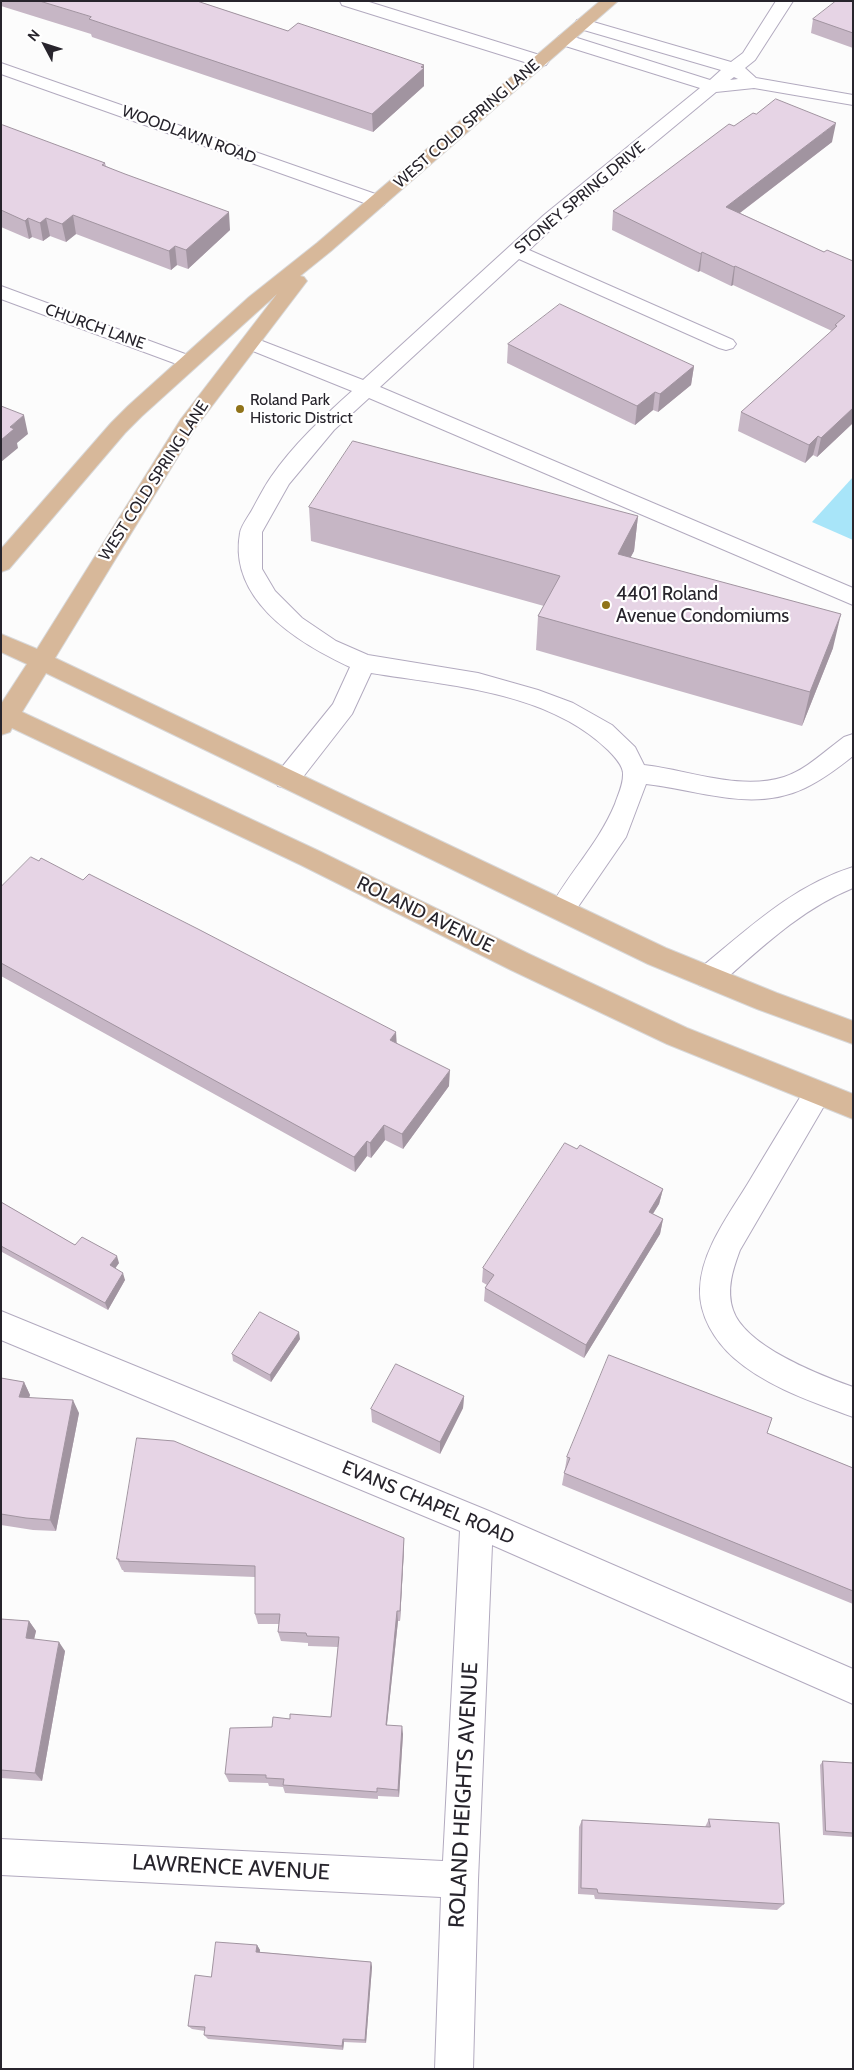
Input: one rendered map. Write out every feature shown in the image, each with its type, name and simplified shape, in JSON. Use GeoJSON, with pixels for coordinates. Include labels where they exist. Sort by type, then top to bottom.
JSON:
{"type":"FeatureCollection","features":[{"type":"Feature","properties":{"kind":"main road","name":"WEST COLD SPRING LANE"},"geometry":{"type":"LineString","coordinates":[[1,564],[118,428],[189,362],[256,301],[324,247],[610,1]]}},
{"type":"Feature","properties":{"kind":"main road","name":"WEST COLD SPRING LANE"},"geometry":{"type":"LineString","coordinates":[[3,718],[42,662],[81,594],[188,424],[324,247]]}},
{"type":"Feature","properties":{"kind":"main road"},"geometry":{"type":"LineString","coordinates":[[1,642],[657,956],[853,1033]]}},
{"type":"Feature","properties":{"kind":"main road","name":"ROLAND AVENUE"},"geometry":{"type":"LineString","coordinates":[[3,718],[310,858],[520,962],[677,1036],[853,1107]]}},
{"type":"Feature","properties":{"kind":"street"},"geometry":{"type":"LineString","coordinates":[[348,1],[540,62]]}},
{"type":"Feature","properties":{"kind":"street","name":"STONEY SPRING DRIVE"},"geometry":{"type":"LineString","coordinates":[[636,773],[626,753],[603,731],[588,720],[564,709],[530,696],[488,684],[363,663],[328,647],[300,628],[266,596],[251,568],[251,532],[280,480],[328,425],[559,213],[735,69],[749,56],[785,1]]}},
{"type":"Feature","properties":{"kind":"street"},"geometry":{"type":"LineString","coordinates":[[583,24],[735,69],[754,83]]}},
{"type":"Feature","properties":{"kind":"street"},"geometry":{"type":"LineString","coordinates":[[565,40],[714,86],[754,83],[853,100]]}},
{"type":"Feature","properties":{"kind":"street","name":"WOODLAWN ROAD"},"geometry":{"type":"LineString","coordinates":[[1,68],[377,202]]}},
{"type":"Feature","properties":{"kind":"street"},"geometry":{"type":"LineString","coordinates":[[516,251],[726,344]]}},
{"type":"Feature","properties":{"kind":"street","name":"CHURCH LANE"},"geometry":{"type":"LineString","coordinates":[[1,292],[189,362]]}},
{"type":"Feature","properties":{"kind":"street"},"geometry":{"type":"LineString","coordinates":[[250,343],[366,389],[853,597]]}},
{"type":"Feature","properties":{"kind":"street"},"geometry":{"type":"LineString","coordinates":[[287,779],[343,708],[363,663]]}},
{"type":"Feature","properties":{"kind":"street"},"geometry":{"type":"LineString","coordinates":[[562,910],[617,830],[633,789],[636,773],[663,775],[696,784],[746,791],[788,785],[827,763],[853,743]]}},
{"type":"Feature","properties":{"kind":"street"},"geometry":{"type":"LineString","coordinates":[[709,977],[794,908],[832,884],[853,877]]}},
{"type":"Feature","properties":{"kind":"street"},"geometry":{"type":"LineString","coordinates":[[817,1094],[728,1244],[718,1270],[714,1293],[720,1317],[736,1340],[754,1356],[782,1373],[819,1390],[853,1402]]}},
{"type":"Feature","properties":{"kind":"street","name":"EVANS CHAPEL ROAD"},"geometry":{"type":"LineString","coordinates":[[1,1325],[477,1522],[853,1687]]}},
{"type":"Feature","properties":{"kind":"street","name":"ROLAND HEIGHTS AVENUE"},"geometry":{"type":"LineString","coordinates":[[454,2069],[460,1880],[477,1522]]}},
{"type":"Feature","properties":{"kind":"street","name":"LAWRENCE AVENUE"},"geometry":{"type":"LineString","coordinates":[[1,1857],[460,1880]]}},
{"type":"Feature","properties":{"kind":"water"},"geometry":{"type":"Polygon","coordinates":[[[853,477],[853,540],[812,522],[853,477]]]}},
{"type":"Feature","properties":{"kind":"building"},"geometry":{"type":"Polygon","coordinates":[[[40,1],[197,1],[288,31],[298,23],[424,65],[421,67],[424,68],[372,114],[40,1]]]}},
{"type":"Feature","properties":{"kind":"building"},"geometry":{"type":"Polygon","coordinates":[[[836,1],[853,1],[853,33],[813,19],[836,1]]]}},
{"type":"Feature","properties":{"kind":"building"},"geometry":{"type":"Polygon","coordinates":[[[776,99],[836,123],[726,207],[824,252],[827,250],[853,261],[853,408],[821,438],[818,436],[809,445],[741,412],[837,326],[835,325],[845,316],[735,266],[702,252],[701,254],[613,211],[729,124],[734,126],[753,113],[756,114],[776,99]]]}},
{"type":"Feature","properties":{"kind":"building"},"geometry":{"type":"Polygon","coordinates":[[[3,125],[105,163],[102,165],[125,174],[229,212],[186,250],[175,246],[169,251],[73,215],[62,224],[46,218],[40,223],[28,218],[25,221],[1,210],[1,126],[3,125]]]}},
{"type":"Feature","properties":{"kind":"building"},"geometry":{"type":"Polygon","coordinates":[[[560,304],[694,366],[660,394],[655,392],[637,406],[508,344],[560,304]]]}},
{"type":"Feature","properties":{"kind":"building"},"geometry":{"type":"Polygon","coordinates":[[[1,406],[24,415],[10,427],[14,429],[1,440],[1,406]]]}},
{"type":"Feature","properties":{"kind":"building"},"geometry":{"type":"Polygon","coordinates":[[[353,441],[638,516],[618,554],[841,614],[810,692],[538,616],[560,576],[309,507],[353,441]]]}},
{"type":"Feature","properties":{"kind":"building"},"geometry":{"type":"Polygon","coordinates":[[[31,857],[39,861],[41,858],[83,880],[89,874],[198,929],[396,1032],[390,1040],[450,1070],[402,1134],[384,1125],[370,1143],[367,1141],[354,1157],[1,963],[1,887],[31,857]]]}},
{"type":"Feature","properties":{"kind":"building"},"geometry":{"type":"Polygon","coordinates":[[[565,1143],[577,1149],[580,1145],[663,1189],[649,1212],[663,1219],[586,1345],[485,1288],[494,1275],[483,1268],[565,1143]]]}},
{"type":"Feature","properties":{"kind":"building"},"geometry":{"type":"Polygon","coordinates":[[[1,1202],[75,1245],[82,1237],[117,1256],[110,1265],[123,1273],[105,1303],[1,1246],[1,1202]]]}},
{"type":"Feature","properties":{"kind":"building"},"geometry":{"type":"Polygon","coordinates":[[[260,1312],[299,1332],[270,1375],[232,1354],[260,1312]]]}},
{"type":"Feature","properties":{"kind":"building"},"geometry":{"type":"Polygon","coordinates":[[[609,1355],[772,1418],[767,1433],[853,1468],[853,1591],[564,1473],[570,1458],[567,1457],[609,1355]]]}},
{"type":"Feature","properties":{"kind":"building"},"geometry":{"type":"Polygon","coordinates":[[[396,1364],[464,1396],[440,1442],[371,1409],[396,1364]]]}},
{"type":"Feature","properties":{"kind":"building"},"geometry":{"type":"Polygon","coordinates":[[[1,1378],[24,1382],[19,1397],[73,1400],[50,1520],[1,1514],[1,1378]]]}},
{"type":"Feature","properties":{"kind":"building"},"geometry":{"type":"Polygon","coordinates":[[[137,1438],[174,1441],[404,1538],[400,1611],[397,1611],[386,1725],[402,1726],[398,1790],[377,1788],[377,1792],[283,1785],[284,1779],[266,1778],[266,1775],[225,1774],[230,1728],[272,1727],[273,1717],[290,1719],[290,1714],[331,1717],[339,1637],[307,1636],[306,1633],[278,1632],[280,1614],[255,1614],[255,1566],[119,1561],[117,1559],[137,1438]]]}},
{"type":"Feature","properties":{"kind":"building"},"geometry":{"type":"Polygon","coordinates":[[[1,1619],[29,1621],[26,1638],[59,1642],[35,1773],[1,1770],[1,1619]]]}},
{"type":"Feature","properties":{"kind":"building"},"geometry":{"type":"Polygon","coordinates":[[[823,1761],[853,1763],[853,1833],[826,1831],[823,1761]]]}},
{"type":"Feature","properties":{"kind":"building"},"geometry":{"type":"Polygon","coordinates":[[[709,1819],[779,1823],[784,1904],[598,1893],[597,1889],[581,1888],[582,1820],[710,1827],[709,1819]]]}},
{"type":"Feature","properties":{"kind":"building"},"geometry":{"type":"Polygon","coordinates":[[[216,1942],[257,1945],[256,1952],[371,1962],[365,2040],[343,2039],[342,2046],[204,2035],[205,2027],[188,2026],[195,1975],[211,1977],[216,1942]]]}},
{"type":"Feature","properties":{"kind":"place","name":"Roland Park Historic District"},"geometry":{"type":"Point","coordinates":[240,409]}},
{"type":"Feature","properties":{"kind":"place","name":"4401 Roland Avenue Condomiums"},"geometry":{"type":"Point","coordinates":[606,605]}}]}
